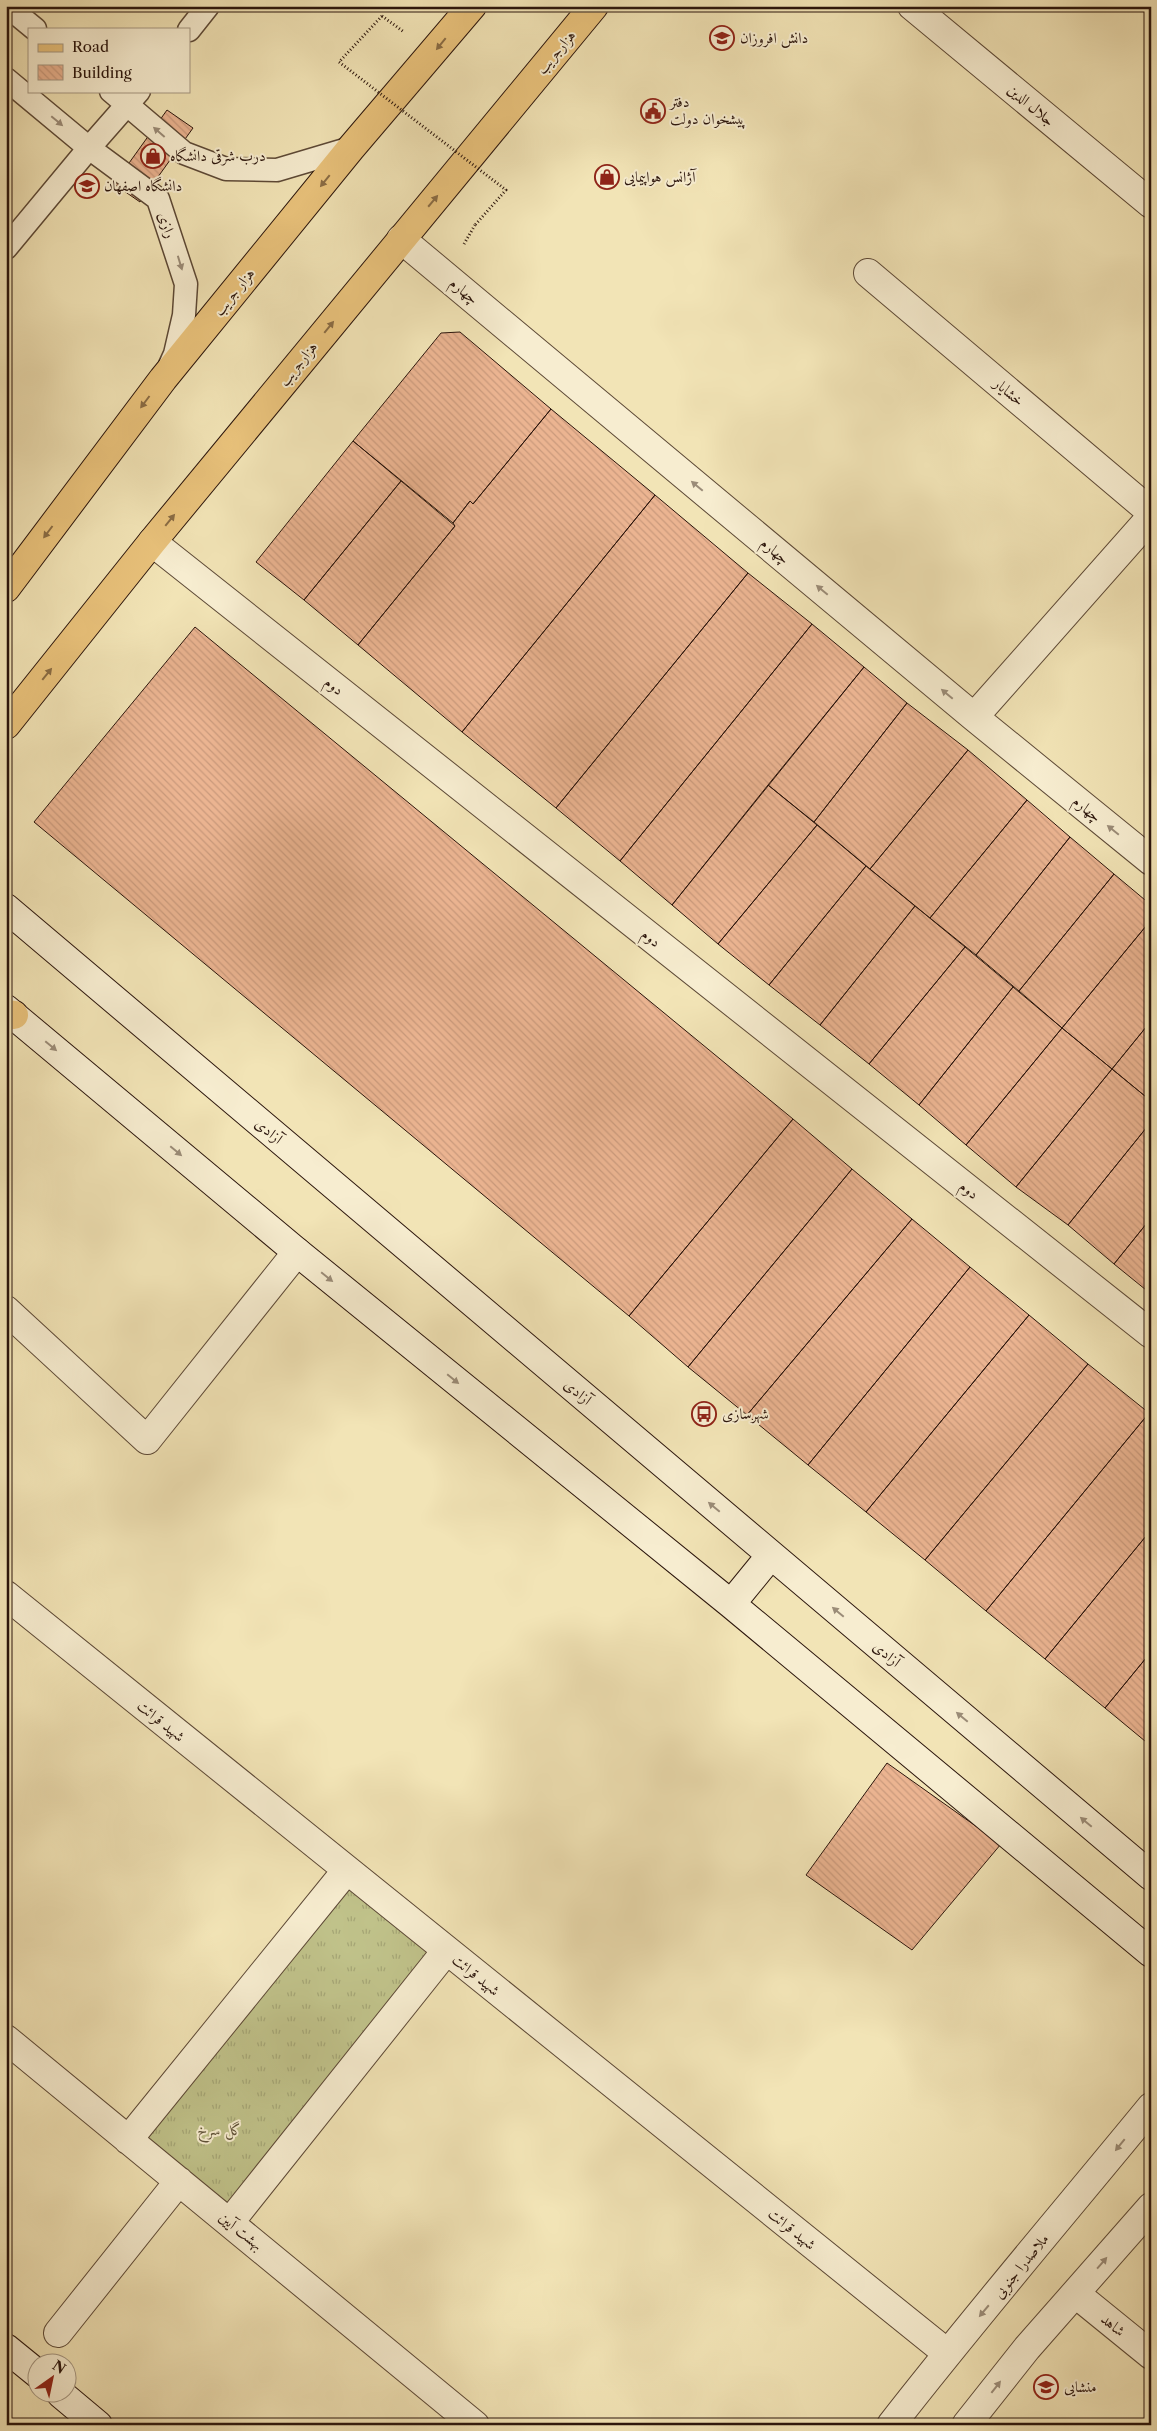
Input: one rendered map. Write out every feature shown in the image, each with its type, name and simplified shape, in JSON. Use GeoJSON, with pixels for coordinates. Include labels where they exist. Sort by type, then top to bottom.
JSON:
{"type":"FeatureCollection","features":[{"type":"Feature","properties":{"kind":"main road","name":"هزار جریب"},"geometry":{"type":"LineString","coordinates":[[6,588],[163,379],[352,148],[472,6]]}},
{"type":"Feature","properties":{"kind":"main road","name":"هزارجریب"},"geometry":{"type":"LineString","coordinates":[[6,725],[152,542],[594,6]]}},
{"type":"Feature","properties":{"kind":"street","name":"جلال الدین"},"geometry":{"type":"LineString","coordinates":[[912,6],[1151,204]]}},
{"type":"Feature","properties":{"kind":"street","name":"چهارم"},"geometry":{"type":"LineString","coordinates":[[401,239],[1151,861]]}},
{"type":"Feature","properties":{"kind":"street","name":"خشایار"},"geometry":{"type":"LineString","coordinates":[[868,273],[1151,512]]}},
{"type":"Feature","properties":{"kind":"street"},"geometry":{"type":"LineString","coordinates":[[974,716],[1151,517]]}},
{"type":"Feature","properties":{"kind":"street","name":"دوم"},"geometry":{"type":"LineString","coordinates":[[152,542],[1151,1334]]}},
{"type":"Feature","properties":{"kind":"street","name":"آزادی"},"geometry":{"type":"LineString","coordinates":[[6,908],[1151,1876]]}},
{"type":"Feature","properties":{"kind":"street"},"geometry":{"type":"LineString","coordinates":[[9,1012],[297,1252],[731,1604],[1151,1953]]}},
{"type":"Feature","properties":{"kind":"street"},"geometry":{"type":"LineString","coordinates":[[6,1310],[147,1440],[297,1252]]}},
{"type":"Feature","properties":{"kind":"street"},"geometry":{"type":"LineString","coordinates":[[731,1604],[771,1556]]}},
{"type":"Feature","properties":{"kind":"street","name":"شهید قرائت"},"geometry":{"type":"LineString","coordinates":[[6,1595],[346,1871],[947,2353]]}},
{"type":"Feature","properties":{"kind":"street"},"geometry":{"type":"LineString","coordinates":[[1116,1847],[1151,1865]]}},
{"type":"Feature","properties":{"kind":"street"},"geometry":{"type":"LineString","coordinates":[[128,2140],[346,1871]]}},
{"type":"Feature","properties":{"kind":"street"},"geometry":{"type":"LineString","coordinates":[[230,2222],[446,1951]]}},
{"type":"Feature","properties":{"kind":"street","name":"بهشت آیین"},"geometry":{"type":"LineString","coordinates":[[6,2039],[475,2425]]}},
{"type":"Feature","properties":{"kind":"street","name":"ملاصدرا جنوبی"},"geometry":{"type":"LineString","coordinates":[[891,2425],[947,2353],[982,2314],[1151,2107]]}},
{"type":"Feature","properties":{"kind":"street"},"geometry":{"type":"LineString","coordinates":[[58,2333],[179,2180]]}},
{"type":"Feature","properties":{"kind":"street"},"geometry":{"type":"LineString","coordinates":[[966,2425],[1026,2348],[1076,2294],[1151,2207]]}},
{"type":"Feature","properties":{"kind":"street","name":"شاهد"},"geometry":{"type":"LineString","coordinates":[[1076,2294],[1151,2355]]}},
{"type":"Feature","properties":{"kind":"street"},"geometry":{"type":"LineString","coordinates":[[6,2348],[28,2366]]}},
{"type":"Feature","properties":{"kind":"street"},"geometry":{"type":"LineString","coordinates":[[73,2404],[98,2425]]}},
{"type":"Feature","properties":{"kind":"lane"},"geometry":{"type":"LineString","coordinates":[[7,6],[34,28]]}},
{"type":"Feature","properties":{"kind":"lane"},"geometry":{"type":"LineString","coordinates":[[190,29],[208,6]]}},
{"type":"Feature","properties":{"kind":"lane","name":"رازی"},"geometry":{"type":"LineString","coordinates":[[6,79],[89,148],[158,199],[186,284],[184,315],[175,354],[163,379]]}},
{"type":"Feature","properties":{"kind":"lane"},"geometry":{"type":"LineString","coordinates":[[6,248],[89,148],[126,96],[184,153],[226,169],[276,170],[352,148]]}},
{"type":"Feature","properties":{"kind":"path"},"geometry":{"type":"LineString","coordinates":[[382,16],[339,62],[506,190],[475,225]]}},
{"type":"Feature","properties":{"kind":"green space","name":"گل سرخ"},"geometry":{"type":"Polygon","coordinates":[[[346,1871],[446,1951],[230,2222],[128,2140],[346,1871]]]}},
{"type":"Feature","properties":{"kind":"building","name":"درب شرقی دانشگاه"},"geometry":{"type":"Polygon","coordinates":[[[167,110],[193,128],[140,202],[114,184],[167,110]]]}},
{"type":"Feature","properties":{"kind":"building"},"geometry":{"type":"Polygon","coordinates":[[[460,332],[551,409],[473,504],[470,501],[453,523],[353,441],[441,333],[460,332]]]}},
{"type":"Feature","properties":{"kind":"building"},"geometry":{"type":"Polygon","coordinates":[[[551,409],[655,495],[462,732],[358,645],[455,526],[453,523],[470,501],[473,504],[551,409]]]}},
{"type":"Feature","properties":{"kind":"building"},"geometry":{"type":"Polygon","coordinates":[[[353,441],[401,481],[304,600],[256,562],[353,441]]]}},
{"type":"Feature","properties":{"kind":"building"},"geometry":{"type":"Polygon","coordinates":[[[401,481],[455,526],[358,645],[304,600],[401,481]]]}},
{"type":"Feature","properties":{"kind":"building"},"geometry":{"type":"Polygon","coordinates":[[[655,495],[748,573],[556,808],[462,732],[655,495]]]}},
{"type":"Feature","properties":{"kind":"building"},"geometry":{"type":"Polygon","coordinates":[[[748,573],[812,624],[620,861],[556,808],[748,573]]]}},
{"type":"Feature","properties":{"kind":"building"},"geometry":{"type":"Polygon","coordinates":[[[812,624],[864,667],[672,905],[620,861],[812,624]]]}},
{"type":"Feature","properties":{"kind":"building"},"geometry":{"type":"Polygon","coordinates":[[[195,627],[793,1119],[629,1316],[34,822],[195,627]]]}},
{"type":"Feature","properties":{"kind":"building"},"geometry":{"type":"Polygon","coordinates":[[[864,667],[907,703],[814,822],[768,785],[864,667]]]}},
{"type":"Feature","properties":{"kind":"building"},"geometry":{"type":"Polygon","coordinates":[[[907,703],[968,750],[870,869],[814,822],[907,703]]]}},
{"type":"Feature","properties":{"kind":"building"},"geometry":{"type":"Polygon","coordinates":[[[968,750],[1027,800],[930,918],[870,869],[968,750]]]}},
{"type":"Feature","properties":{"kind":"building"},"geometry":{"type":"Polygon","coordinates":[[[768,785],[817,825],[718,944],[672,905],[768,785]]]}},
{"type":"Feature","properties":{"kind":"building"},"geometry":{"type":"Polygon","coordinates":[[[1027,800],[1070,837],[976,955],[930,918],[1027,800]]]}},
{"type":"Feature","properties":{"kind":"building"},"geometry":{"type":"Polygon","coordinates":[[[817,825],[866,866],[769,985],[718,944],[817,825]]]}},
{"type":"Feature","properties":{"kind":"building"},"geometry":{"type":"Polygon","coordinates":[[[1070,837],[1114,874],[1019,991],[976,955],[1070,837]]]}},
{"type":"Feature","properties":{"kind":"building"},"geometry":{"type":"Polygon","coordinates":[[[866,866],[915,906],[820,1025],[769,985],[866,866]]]}},
{"type":"Feature","properties":{"kind":"building"},"geometry":{"type":"Polygon","coordinates":[[[1114,874],[1151,905],[1151,920],[1062,1028],[1019,991],[1114,874]]]}},
{"type":"Feature","properties":{"kind":"building"},"geometry":{"type":"Polygon","coordinates":[[[915,906],[965,947],[869,1064],[820,1025],[915,906]]]}},
{"type":"Feature","properties":{"kind":"building"},"geometry":{"type":"Polygon","coordinates":[[[1151,920],[1151,1021],[1112,1069],[1062,1028],[1151,920]]]}},
{"type":"Feature","properties":{"kind":"building"},"geometry":{"type":"Polygon","coordinates":[[[965,947],[1013,987],[919,1105],[869,1064],[965,947]]]}},
{"type":"Feature","properties":{"kind":"building"},"geometry":{"type":"Polygon","coordinates":[[[1013,987],[1062,1028],[966,1145],[919,1105],[1013,987]]]}},
{"type":"Feature","properties":{"kind":"building"},"geometry":{"type":"Polygon","coordinates":[[[1151,1021],[1151,1101],[1112,1069],[1151,1021]]]}},
{"type":"Feature","properties":{"kind":"building"},"geometry":{"type":"Polygon","coordinates":[[[1062,1028],[1112,1069],[1016,1187],[966,1145],[1062,1028]]]}},
{"type":"Feature","properties":{"kind":"building"},"geometry":{"type":"Polygon","coordinates":[[[1112,1069],[1151,1101],[1151,1122],[1068,1225],[1016,1187],[1112,1069]]]}},
{"type":"Feature","properties":{"kind":"building"},"geometry":{"type":"Polygon","coordinates":[[[793,1119],[852,1169],[688,1367],[629,1316],[793,1119]]]}},
{"type":"Feature","properties":{"kind":"building"},"geometry":{"type":"Polygon","coordinates":[[[1151,1122],[1151,1218],[1114,1264],[1068,1225],[1151,1122]]]}},
{"type":"Feature","properties":{"kind":"building"},"geometry":{"type":"Polygon","coordinates":[[[852,1169],[912,1219],[747,1415],[688,1367],[852,1169]]]}},
{"type":"Feature","properties":{"kind":"building"},"geometry":{"type":"Polygon","coordinates":[[[1151,1218],[1151,1294],[1114,1264],[1151,1218]]]}},
{"type":"Feature","properties":{"kind":"building"},"geometry":{"type":"Polygon","coordinates":[[[912,1219],[970,1267],[808,1465],[747,1415],[912,1219]]]}},
{"type":"Feature","properties":{"kind":"building"},"geometry":{"type":"Polygon","coordinates":[[[970,1267],[1029,1315],[866,1512],[808,1465],[970,1267]]]}},
{"type":"Feature","properties":{"kind":"building"},"geometry":{"type":"Polygon","coordinates":[[[1029,1315],[1088,1364],[925,1560],[866,1512],[1029,1315]]]}},
{"type":"Feature","properties":{"kind":"building"},"geometry":{"type":"Polygon","coordinates":[[[1088,1364],[1149,1413],[986,1611],[925,1560],[1088,1364]]]}},
{"type":"Feature","properties":{"kind":"building"},"geometry":{"type":"Polygon","coordinates":[[[1149,1413],[1151,1415],[1151,1530],[1045,1659],[986,1611],[1149,1413]]]}},
{"type":"Feature","properties":{"kind":"building"},"geometry":{"type":"Polygon","coordinates":[[[1151,1530],[1151,1652],[1105,1708],[1045,1659],[1151,1530]]]}},
{"type":"Feature","properties":{"kind":"building"},"geometry":{"type":"Polygon","coordinates":[[[1151,1652],[1151,1746],[1105,1708],[1151,1652]]]}},
{"type":"Feature","properties":{"kind":"building"},"geometry":{"type":"Polygon","coordinates":[[[887,1763],[1001,1844],[912,1950],[806,1875],[887,1763]]]}},
{"type":"Feature","properties":{"kind":"place","name":"دانش افروزان"},"geometry":{"type":"Point","coordinates":[722,38]}},
{"type":"Feature","properties":{"kind":"place","name":"دفتر پیشخوان دولت"},"geometry":{"type":"Point","coordinates":[653,111]}},
{"type":"Feature","properties":{"kind":"place","name":"درب شرقی دانشگاه"},"geometry":{"type":"Point","coordinates":[153,156]}},
{"type":"Feature","properties":{"kind":"place","name":"آژانس هواپیمایی"},"geometry":{"type":"Point","coordinates":[607,177]}},
{"type":"Feature","properties":{"kind":"place","name":"دانشگاه اصفهان"},"geometry":{"type":"Point","coordinates":[87,186]}},
{"type":"Feature","properties":{"kind":"place","name":"شهرسازی"},"geometry":{"type":"Point","coordinates":[704,1414]}},
{"type":"Feature","properties":{"kind":"place","name":"منشایی"},"geometry":{"type":"Point","coordinates":[1046,2387]}}]}
